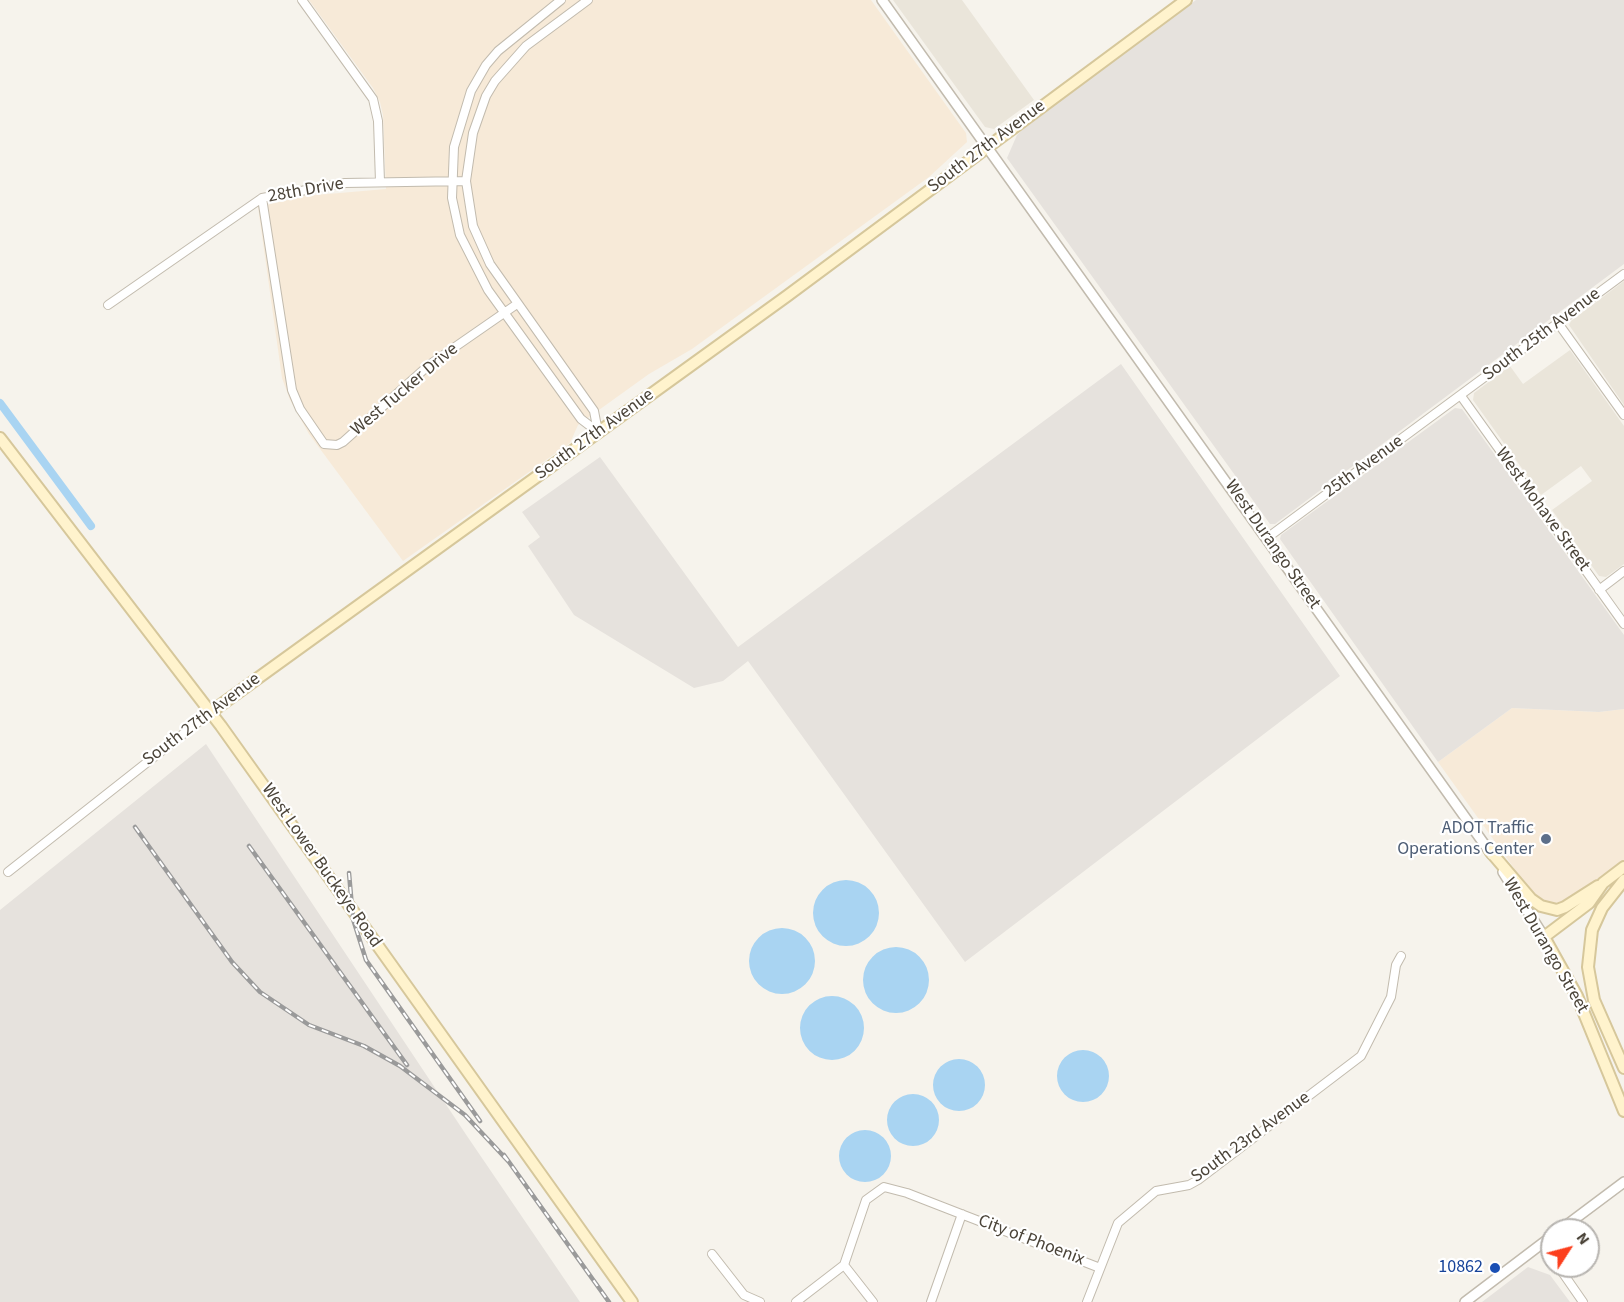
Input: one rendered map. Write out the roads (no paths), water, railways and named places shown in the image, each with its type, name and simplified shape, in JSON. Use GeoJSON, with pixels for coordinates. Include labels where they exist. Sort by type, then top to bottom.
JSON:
{"type":"FeatureCollection","features":[{"type":"Feature","properties":{"kind":"main road","name":"South 27th Avenue"},"geometry":{"type":"LineString","coordinates":[[211,712],[598,432],[1186,0]]}},
{"type":"Feature","properties":{"kind":"main road","name":"West Lower Buckeye Road"},"geometry":{"type":"LineString","coordinates":[[0,438],[211,712],[632,1302]]}},
{"type":"Feature","properties":{"kind":"main road"},"geometry":{"type":"LineString","coordinates":[[1490,852],[1531,899],[1541,906],[1557,910],[1603,883],[1624,867]]}},
{"type":"Feature","properties":{"kind":"main road"},"geometry":{"type":"LineString","coordinates":[[1624,880],[1602,908],[1592,930],[1588,961],[1594,1000],[1624,1068]]}},
{"type":"Feature","properties":{"kind":"main road"},"geometry":{"type":"LineString","coordinates":[[1544,937],[1589,903],[1603,883]]}},
{"type":"Feature","properties":{"kind":"main road","name":"West Durango Street"},"geometry":{"type":"LineString","coordinates":[[1544,937],[1577,996],[1624,1111]]}},
{"type":"Feature","properties":{"kind":"street"},"geometry":{"type":"LineString","coordinates":[[302,0],[373,99],[378,121],[380,182]]}},
{"type":"Feature","properties":{"kind":"street"},"geometry":{"type":"LineString","coordinates":[[561,0],[517,33],[486,65],[461,117],[454,147],[451,181],[455,216],[463,242],[479,275],[581,419],[598,432]]}},
{"type":"Feature","properties":{"kind":"street"},"geometry":{"type":"LineString","coordinates":[[588,0],[526,46],[495,81],[486,96],[472,133],[466,181],[473,226],[481,247],[517,304],[594,411],[598,432]]}},
{"type":"Feature","properties":{"kind":"street","name":"West Durango Street"},"geometry":{"type":"LineString","coordinates":[[882,0],[1490,852],[1544,937]]}},
{"type":"Feature","properties":{"kind":"street","name":"28th Drive"},"geometry":{"type":"LineString","coordinates":[[108,305],[262,198],[321,186],[380,182],[466,181]]}},
{"type":"Feature","properties":{"kind":"street","name":"West Tucker Drive"},"geometry":{"type":"LineString","coordinates":[[262,198],[292,390],[300,409],[324,444],[337,445],[344,442],[429,365],[517,304]]}},
{"type":"Feature","properties":{"kind":"street","name":"South 25th Avenue"},"geometry":{"type":"LineString","coordinates":[[1461,396],[1624,274]]}},
{"type":"Feature","properties":{"kind":"street"},"geometry":{"type":"LineString","coordinates":[[1558,323],[1624,415]]}},
{"type":"Feature","properties":{"kind":"street","name":"25th Avenue"},"geometry":{"type":"LineString","coordinates":[[1267,538],[1461,396]]}},
{"type":"Feature","properties":{"kind":"street","name":"West Mohave Street"},"geometry":{"type":"LineString","coordinates":[[1461,396],[1624,624]]}},
{"type":"Feature","properties":{"kind":"street"},"geometry":{"type":"LineString","coordinates":[[1599,590],[1624,571]]}},
{"type":"Feature","properties":{"kind":"street","name":"South 27th Avenue"},"geometry":{"type":"LineString","coordinates":[[8,872],[211,712]]}},
{"type":"Feature","properties":{"kind":"street","name":"South 23rd Avenue"},"geometry":{"type":"LineString","coordinates":[[1087,1302],[1118,1223],[1156,1191],[1188,1185],[1198,1180],[1361,1056],[1391,997],[1396,965],[1401,956]]}},
{"type":"Feature","properties":{"kind":"street"},"geometry":{"type":"LineString","coordinates":[[1576,1218],[1624,1183]]}},
{"type":"Feature","properties":{"kind":"street","name":"City of Phoenix"},"geometry":{"type":"LineString","coordinates":[[844,1265],[866,1200],[884,1187],[907,1193],[1100,1268]]}},
{"type":"Feature","properties":{"kind":"street","name":"City of Phoenix"},"geometry":{"type":"LineString","coordinates":[[931,1302],[962,1214]]}},
{"type":"Feature","properties":{"kind":"street"},"geometry":{"type":"LineString","coordinates":[[1465,1302],[1540,1246]]}},
{"type":"Feature","properties":{"kind":"street"},"geometry":{"type":"LineString","coordinates":[[712,1254],[744,1295],[760,1302]]}},
{"type":"Feature","properties":{"kind":"street"},"geometry":{"type":"LineString","coordinates":[[796,1302],[844,1265],[873,1302]]}},
{"type":"Feature","properties":{"kind":"street"},"geometry":{"type":"LineString","coordinates":[[1566,1278],[1583,1302]]}},
{"type":"Feature","properties":{"kind":"water"},"geometry":{"type":"Polygon","coordinates":[[[846,880],[859,883],[869,890],[876,900],[879,913],[876,926],[869,936],[859,943],[846,946],[833,943],[823,936],[816,926],[813,913],[816,900],[823,890],[833,883],[846,880]]]}},
{"type":"Feature","properties":{"kind":"water"},"geometry":{"type":"Polygon","coordinates":[[[775,928],[789,928],[801,933],[810,942],[815,961],[813,974],[806,985],[789,994],[775,994],[763,989],[754,980],[749,968],[749,954],[754,942],[763,933],[775,928]]]}},
{"type":"Feature","properties":{"kind":"water"},"geometry":{"type":"Polygon","coordinates":[[[896,947],[908,950],[919,957],[926,968],[929,980],[926,992],[919,1003],[908,1010],[896,1013],[884,1010],[873,1003],[866,992],[863,980],[866,968],[873,957],[884,950],[896,947]]]}},
{"type":"Feature","properties":{"kind":"water"},"geometry":{"type":"Polygon","coordinates":[[[832,996],[844,998],[855,1005],[862,1016],[864,1028],[862,1040],[855,1051],[844,1058],[832,1060],[820,1058],[809,1051],[802,1040],[800,1028],[802,1016],[809,1005],[820,998],[832,996]]]}},
{"type":"Feature","properties":{"kind":"water"},"geometry":{"type":"Polygon","coordinates":[[[1078,1050],[1088,1050],[1102,1057],[1109,1076],[1102,1095],[1088,1102],[1078,1102],[1068,1098],[1061,1091],[1057,1081],[1057,1071],[1061,1061],[1068,1054],[1078,1050]]]}},
{"type":"Feature","properties":{"kind":"water"},"geometry":{"type":"Polygon","coordinates":[[[954,1059],[964,1059],[978,1066],[985,1085],[978,1104],[964,1111],[954,1111],[944,1107],[937,1100],[933,1090],[933,1080],[937,1070],[944,1063],[954,1059]]]}},
{"type":"Feature","properties":{"kind":"water"},"geometry":{"type":"Polygon","coordinates":[[[908,1094],[918,1094],[928,1098],[935,1105],[939,1120],[935,1135],[928,1142],[918,1146],[908,1146],[898,1142],[891,1135],[887,1125],[887,1115],[891,1105],[898,1098],[908,1094]]]}},
{"type":"Feature","properties":{"kind":"water"},"geometry":{"type":"Polygon","coordinates":[[[865,1130],[879,1134],[887,1142],[891,1156],[887,1170],[879,1178],[865,1182],[851,1178],[843,1170],[839,1156],[843,1142],[851,1134],[865,1130]]]}},
{"type":"Feature","properties":{"kind":"waterway"},"geometry":{"type":"LineString","coordinates":[[0,403],[91,526]]}},
{"type":"Feature","properties":{"kind":"railway"},"geometry":{"type":"LineString","coordinates":[[135,827],[232,962],[260,992],[309,1025],[364,1046],[400,1066],[465,1115],[509,1162]]}},
{"type":"Feature","properties":{"kind":"railway"},"geometry":{"type":"LineString","coordinates":[[249,846],[407,1065]]}},
{"type":"Feature","properties":{"kind":"railway"},"geometry":{"type":"LineString","coordinates":[[349,873],[353,919],[366,960],[480,1121]]}},
{"type":"Feature","properties":{"kind":"railway"},"geometry":{"type":"LineString","coordinates":[[504,1155],[609,1302]]}},
{"type":"Feature","properties":{"kind":"place","name":"ADOT Traffic Operations Center"},"geometry":{"type":"Point","coordinates":[1546,839]}},
{"type":"Feature","properties":{"kind":"place","name":"10862"},"geometry":{"type":"Point","coordinates":[1495,1268]}}]}
